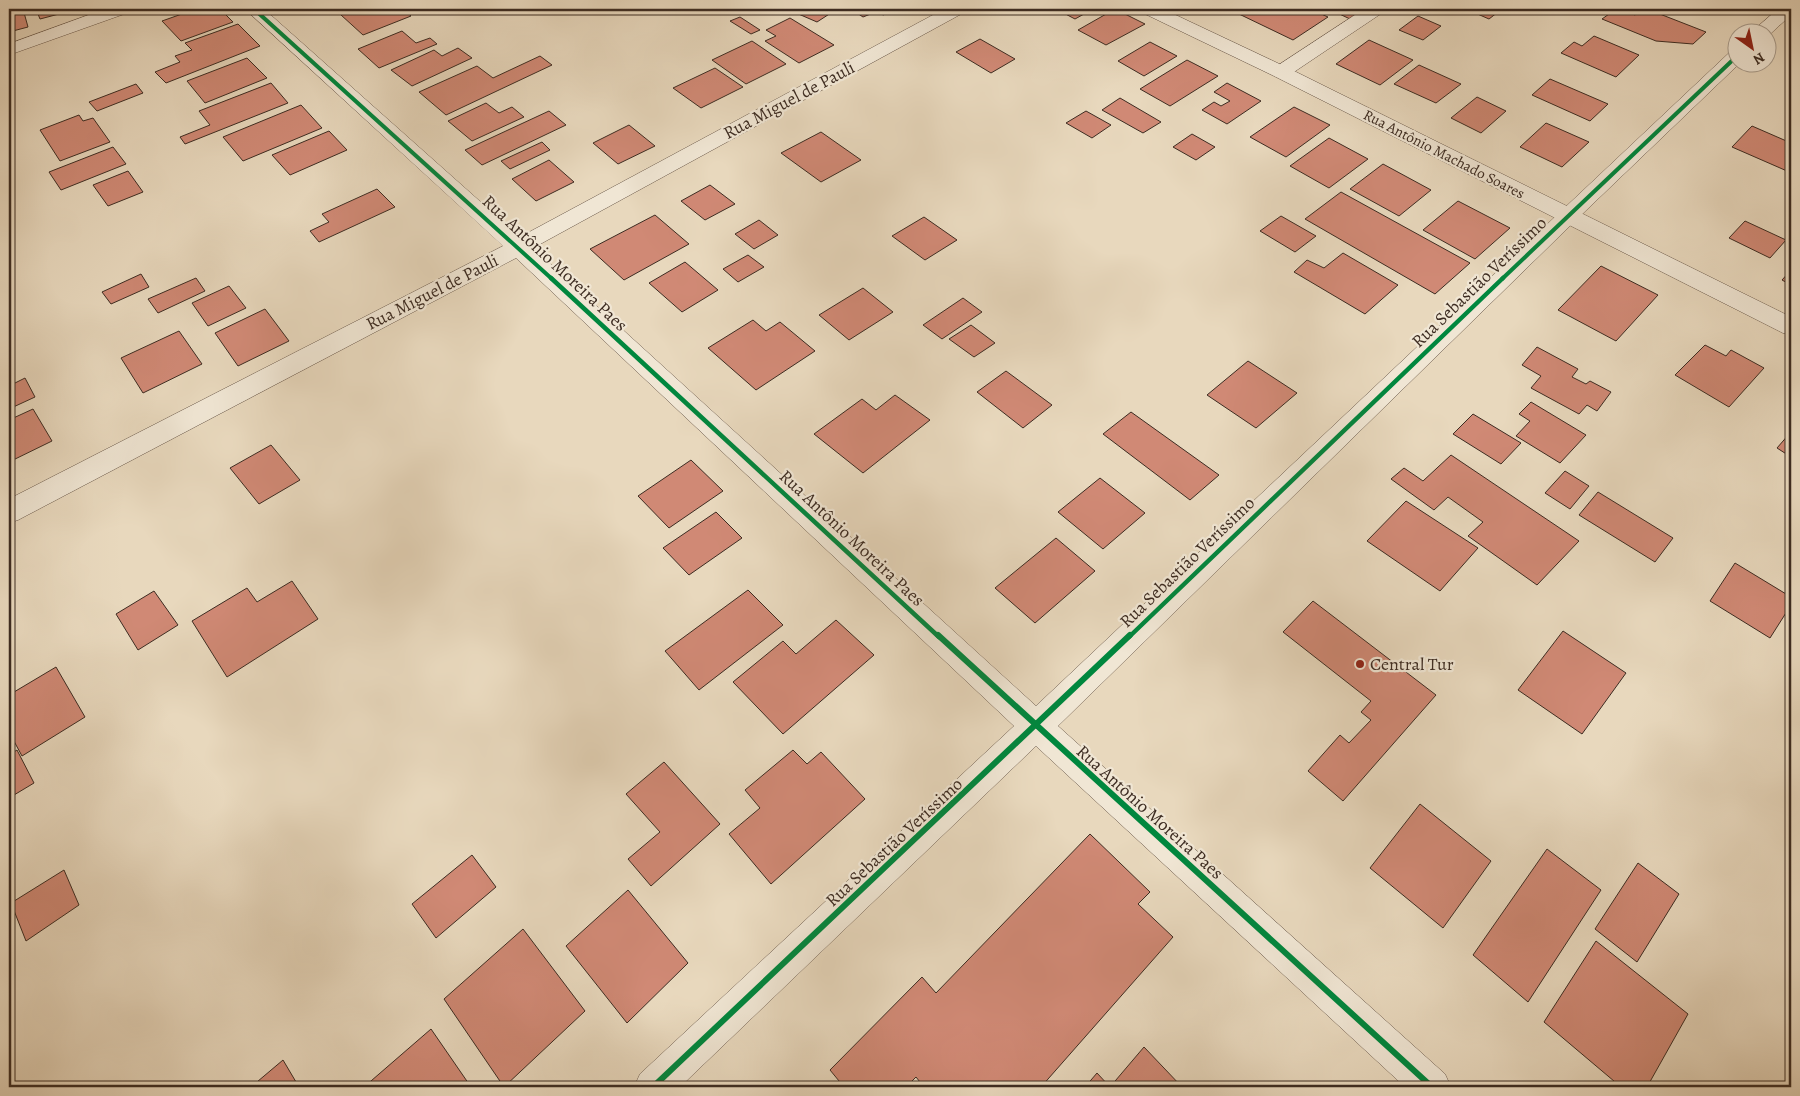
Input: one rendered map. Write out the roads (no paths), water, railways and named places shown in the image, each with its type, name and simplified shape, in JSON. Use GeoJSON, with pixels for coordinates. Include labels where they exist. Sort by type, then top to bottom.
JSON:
{"type":"FeatureCollection","features":[{"type":"Feature","properties":{"kind":"street"},"geometry":{"type":"LineString","coordinates":[[9,50],[120,9]]}},
{"type":"Feature","properties":{"kind":"street","name":"Rua Antônio Moreira Paes"},"geometry":{"type":"LineString","coordinates":[[254,9],[518,247],[1036,726],[1432,1087]]}},
{"type":"Feature","properties":{"kind":"street","name":"Rua Miguel de Pauli"},"geometry":{"type":"LineString","coordinates":[[9,512],[518,247],[957,9]]}},
{"type":"Feature","properties":{"kind":"street","name":"Rua Antônio Machado Soares"},"geometry":{"type":"LineString","coordinates":[[1149,9],[1281,72],[1791,326]]}},
{"type":"Feature","properties":{"kind":"street"},"geometry":{"type":"LineString","coordinates":[[1281,72],[1376,9]]}},
{"type":"Feature","properties":{"kind":"street"},"geometry":{"type":"LineString","coordinates":[[1773,22],[1788,9]]}},
{"type":"Feature","properties":{"kind":"street","name":"Rua Sebastião Veríssimo"},"geometry":{"type":"LineString","coordinates":[[653,1087],[1036,726],[1567,216],[1728,64]]}},
{"type":"Feature","properties":{"kind":"place","name":"Central Tur"},"geometry":{"type":"Point","coordinates":[1360,664]}}]}
